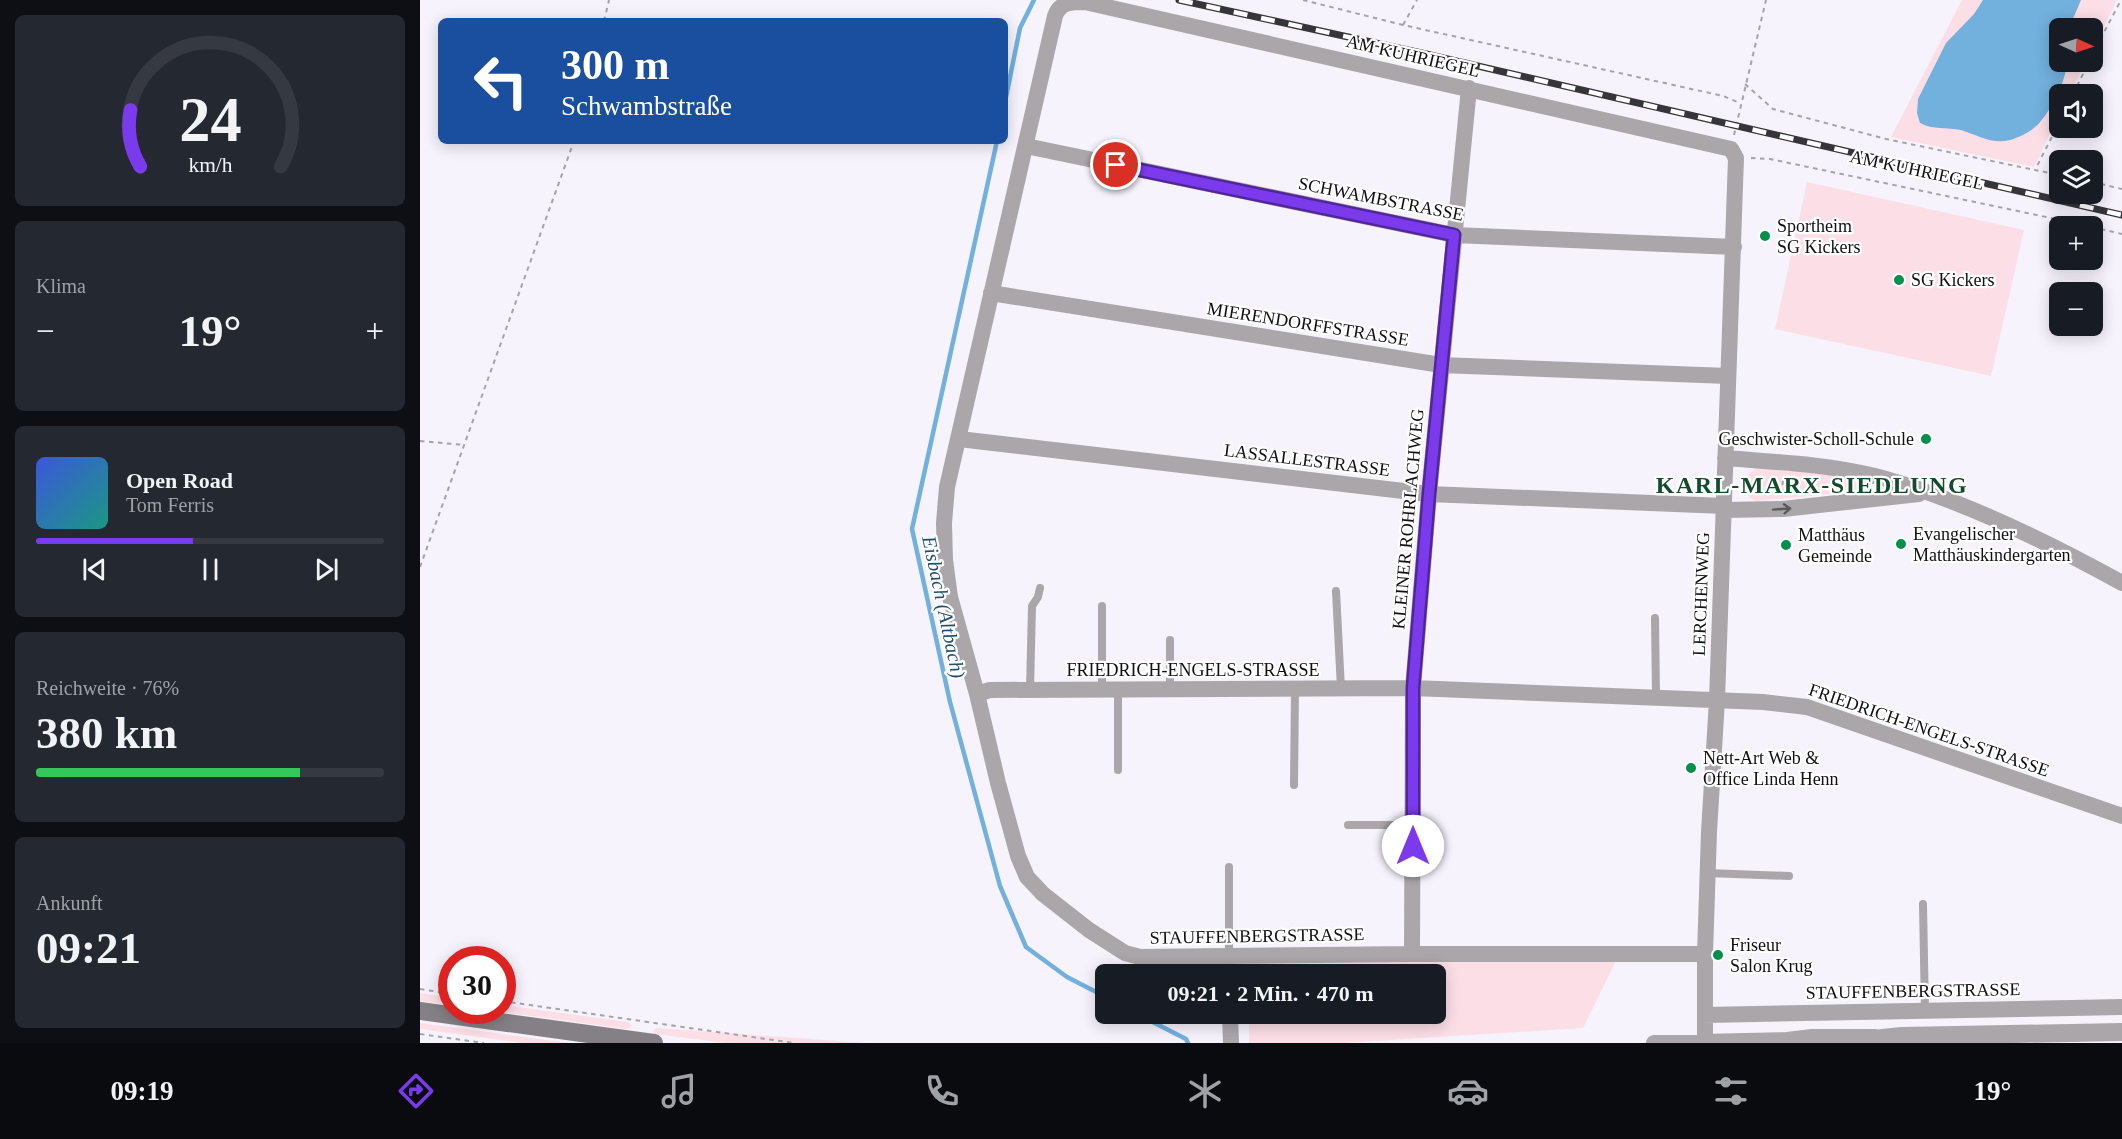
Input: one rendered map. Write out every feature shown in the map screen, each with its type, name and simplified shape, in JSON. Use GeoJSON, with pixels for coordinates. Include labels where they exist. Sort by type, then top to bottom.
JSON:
{"type":"FeatureCollection","features":[{"type":"Feature","properties":{"kind":"main road"},"geometry":{"type":"LineString","coordinates":[[420,1011],[654,1043]]}},
{"type":"Feature","properties":{"kind":"street","name":"AM KUHRIEGEL"},"geometry":{"type":"LineString","coordinates":[[1026,146],[1058,9],[1072,2],[1085,2],[1469,88],[1734,153]]}},
{"type":"Feature","properties":{"kind":"street","name":"KLEINER ROHRLACHWEG"},"geometry":{"type":"LineString","coordinates":[[1412,954],[1413,688],[1441,365],[1469,88]]}},
{"type":"Feature","properties":{"kind":"street","name":"SCHWAMBSTRASSE"},"geometry":{"type":"LineString","coordinates":[[1026,146],[1454,235],[1734,247]]}},
{"type":"Feature","properties":{"kind":"street"},"geometry":{"type":"LineString","coordinates":[[976,694],[950,597],[945,560],[944,523],[947,487],[1026,146]]}},
{"type":"Feature","properties":{"kind":"street","name":"LERCHENWEG"},"geometry":{"type":"LineString","coordinates":[[1705,1042],[1705,954],[1734,247],[1734,153]]}},
{"type":"Feature","properties":{"kind":"street","name":"MIERENDORFFSTRASSE"},"geometry":{"type":"LineString","coordinates":[[991,293],[1441,365],[1728,376]]}},
{"type":"Feature","properties":{"kind":"street","name":"LASSALLESTRASSE"},"geometry":{"type":"LineString","coordinates":[[958,439],[1429,494],[1781,509],[1929,494]]}},
{"type":"Feature","properties":{"kind":"street"},"geometry":{"type":"LineString","coordinates":[[1725,458],[1784,463],[1874,476],[1951,502],[2044,542],[2122,583]]}},
{"type":"Feature","properties":{"kind":"street","name":"FRIEDRICH-ENGELS-STRASSE"},"geometry":{"type":"LineString","coordinates":[[976,694],[990,690],[1413,688],[1763,702],[1807,707],[2122,816]]}},
{"type":"Feature","properties":{"kind":"street","name":"STAUFFENBERGSTRASSE"},"geometry":{"type":"LineString","coordinates":[[976,694],[1018,856],[1027,877],[1043,894],[1089,930],[1125,953],[1140,957],[1705,954]]}},
{"type":"Feature","properties":{"kind":"street"},"geometry":{"type":"LineString","coordinates":[[1228,957],[1228,964]]}},
{"type":"Feature","properties":{"kind":"street","name":"STAUFFENBERGSTRASSE"},"geometry":{"type":"LineString","coordinates":[[1705,1015],[2122,1007]]}},
{"type":"Feature","properties":{"kind":"street"},"geometry":{"type":"LineString","coordinates":[[1230,1024],[1231,1043]]}},
{"type":"Feature","properties":{"kind":"street"},"geometry":{"type":"LineString","coordinates":[[1654,1043],[1790,1042],[1822,1036],[1882,1038],[2122,1032]]}},
{"type":"Feature","properties":{"kind":"street"},"geometry":{"type":"LineString","coordinates":[[1860,1043],[1882,1038]]}},
{"type":"Feature","properties":{"kind":"lane"},"geometry":{"type":"LineString","coordinates":[[1030,690],[1032,606],[1038,597],[1040,588]]}},
{"type":"Feature","properties":{"kind":"lane"},"geometry":{"type":"LineString","coordinates":[[1336,591],[1341,689]]}},
{"type":"Feature","properties":{"kind":"lane"},"geometry":{"type":"LineString","coordinates":[[1102,606],[1118,770]]}},
{"type":"Feature","properties":{"kind":"lane"},"geometry":{"type":"LineString","coordinates":[[1655,618],[1656,698]]}},
{"type":"Feature","properties":{"kind":"lane"},"geometry":{"type":"LineString","coordinates":[[1170,640],[1170,690]]}},
{"type":"Feature","properties":{"kind":"lane"},"geometry":{"type":"LineString","coordinates":[[1294,785],[1295,689]]}},
{"type":"Feature","properties":{"kind":"lane"},"geometry":{"type":"LineString","coordinates":[[1348,825],[1413,825]]}},
{"type":"Feature","properties":{"kind":"lane"},"geometry":{"type":"LineString","coordinates":[[1228,957],[1229,867]]}},
{"type":"Feature","properties":{"kind":"lane"},"geometry":{"type":"LineString","coordinates":[[1708,873],[1789,876]]}},
{"type":"Feature","properties":{"kind":"lane"},"geometry":{"type":"LineString","coordinates":[[1923,904],[1925,1011]]}},
{"type":"Feature","properties":{"kind":"path"},"geometry":{"type":"LineString","coordinates":[[605,18],[609,0]]}},
{"type":"Feature","properties":{"kind":"path"},"geometry":{"type":"LineString","coordinates":[[1303,0],[1403,25],[1723,96],[1740,103]]}},
{"type":"Feature","properties":{"kind":"path"},"geometry":{"type":"LineString","coordinates":[[1403,25],[1417,0]]}},
{"type":"Feature","properties":{"kind":"path"},"geometry":{"type":"LineString","coordinates":[[1734,153],[1740,103],[1766,0]]}},
{"type":"Feature","properties":{"kind":"path"},"geometry":{"type":"LineString","coordinates":[[2103,34],[2121,0]]}},
{"type":"Feature","properties":{"kind":"path"},"geometry":{"type":"LineString","coordinates":[[1745,84],[1773,109],[1886,139],[2049,173]]}},
{"type":"Feature","properties":{"kind":"path"},"geometry":{"type":"LineString","coordinates":[[2035,170],[2051,138]]}},
{"type":"Feature","properties":{"kind":"path"},"geometry":{"type":"LineString","coordinates":[[420,567],[573,144]]}},
{"type":"Feature","properties":{"kind":"path","name":"AM KUHRIEGEL"},"geometry":{"type":"LineString","coordinates":[[1734,153],[2049,218]]}},
{"type":"Feature","properties":{"kind":"path"},"geometry":{"type":"LineString","coordinates":[[2103,185],[2122,189]]}},
{"type":"Feature","properties":{"kind":"path","name":"AM KUHRIEGEL"},"geometry":{"type":"LineString","coordinates":[[2103,230],[2122,234]]}},
{"type":"Feature","properties":{"kind":"path"},"geometry":{"type":"LineString","coordinates":[[420,441],[466,445]]}},
{"type":"Feature","properties":{"kind":"path"},"geometry":{"type":"LineString","coordinates":[[1781,509],[1784,463]]}},
{"type":"Feature","properties":{"kind":"path"},"geometry":{"type":"LineString","coordinates":[[420,989],[438,992]]}},
{"type":"Feature","properties":{"kind":"path"},"geometry":{"type":"LineString","coordinates":[[516,1003],[795,1043]]}},
{"type":"Feature","properties":{"kind":"path"},"geometry":{"type":"LineString","coordinates":[[420,1034],[484,1043]]}},
{"type":"Feature","properties":{"kind":"shaded area"},"geometry":{"type":"Polygon","coordinates":[[[1962,0],[2117,0],[2103,29],[2103,18],[2049,18],[2049,72],[2081,72],[2075,84],[2049,84],[2049,136],[2034,167],[1891,137],[1962,0]]]}},
{"type":"Feature","properties":{"kind":"shaded area","name":"SG Kickers"},"geometry":{"type":"Polygon","coordinates":[[[1807,182],[2024,230],[1991,376],[1775,329],[1807,182]]]}},
{"type":"Feature","properties":{"kind":"shaded area"},"geometry":{"type":"Polygon","coordinates":[[[1757,468],[1848,478],[1855,480],[1857,487],[1854,492],[1755,501],[1746,493],[1744,484],[1748,475],[1757,468]]]}},
{"type":"Feature","properties":{"kind":"shaded area"},"geometry":{"type":"Polygon","coordinates":[[[1617,959],[1583,1028],[1342,1043],[1249,1043],[1249,1024],[1446,1024],[1446,964],[1249,964],[1249,962],[1617,959]]]}},
{"type":"Feature","properties":{"kind":"shaded area"},"geometry":{"type":"Polygon","coordinates":[[[420,993],[438,996],[438,1003],[420,1001],[420,993]]]}},
{"type":"Feature","properties":{"kind":"shaded area"},"geometry":{"type":"Polygon","coordinates":[[[516,1007],[628,1022],[632,1026],[627,1029],[516,1014],[516,1007]]]}},
{"type":"Feature","properties":{"kind":"shaded area"},"geometry":{"type":"Polygon","coordinates":[[[420,1023],[570,1043],[523,1043],[420,1029],[420,1023]]]}},
{"type":"Feature","properties":{"kind":"shaded area"},"geometry":{"type":"Polygon","coordinates":[[[656,1028],[868,1043],[725,1043],[655,1034],[653,1031],[656,1028]]]}},
{"type":"Feature","properties":{"kind":"water"},"geometry":{"type":"Polygon","coordinates":[[[1983,0],[2081,0],[2073,18],[2049,18],[2049,72],[2065,72],[2062,84],[2049,84],[2049,109],[2040,122],[2027,133],[2010,140],[1997,141],[1961,130],[1935,128],[1920,123],[1917,113],[1918,99],[1946,43],[1974,14],[1983,0]]]}},
{"type":"Feature","properties":{"kind":"waterway","name":"Eisbach (Altbach)"},"geometry":{"type":"LineString","coordinates":[[1008,87],[1020,28],[1034,0]]}},
{"type":"Feature","properties":{"kind":"waterway","name":"Eisbach (Altbach)"},"geometry":{"type":"LineString","coordinates":[[996,144],[912,529],[950,702],[1000,886],[1026,947],[1067,977],[1095,991]]}},
{"type":"Feature","properties":{"kind":"waterway","name":"Eisbach (Altbach)"},"geometry":{"type":"LineString","coordinates":[[1157,1024],[1186,1039],[1188,1043]]}},
{"type":"Feature","properties":{"kind":"railway"},"geometry":{"type":"LineString","coordinates":[[1179,0],[1426,54],[2122,215]]}},
{"type":"Feature","properties":{"kind":"place","name":"Sportheim SG Kickers"},"geometry":{"type":"Point","coordinates":[1765,236]}},
{"type":"Feature","properties":{"kind":"place","name":"SG Kickers"},"geometry":{"type":"Point","coordinates":[1899,280]}},
{"type":"Feature","properties":{"kind":"place","name":"Geschwister-Scholl-Schule"},"geometry":{"type":"Point","coordinates":[1926,439]}},
{"type":"Feature","properties":{"kind":"place","name":"Evangelischer Matthäuskindergarten"},"geometry":{"type":"Point","coordinates":[1901,544]}},
{"type":"Feature","properties":{"kind":"place","name":"Matthäus Gemeinde"},"geometry":{"type":"Point","coordinates":[1786,545]}},
{"type":"Feature","properties":{"kind":"place","name":"Nett-Art Web & Office Linda Henn"},"geometry":{"type":"Point","coordinates":[1691,768]}},
{"type":"Feature","properties":{"kind":"place","name":"Friseur Salon Krug"},"geometry":{"type":"Point","coordinates":[1718,955]}},
{"type":"Feature","properties":{"kind":"district","name":"KARL-MARX-SIEDLUNG"},"geometry":{"type":"Point","coordinates":[1812,485]}},
{"type":"Feature","properties":{"kind":"route"},"geometry":{"type":"LineString","coordinates":[[1116,165],[1454,235],[1413,688],[1413,846]]}}]}
